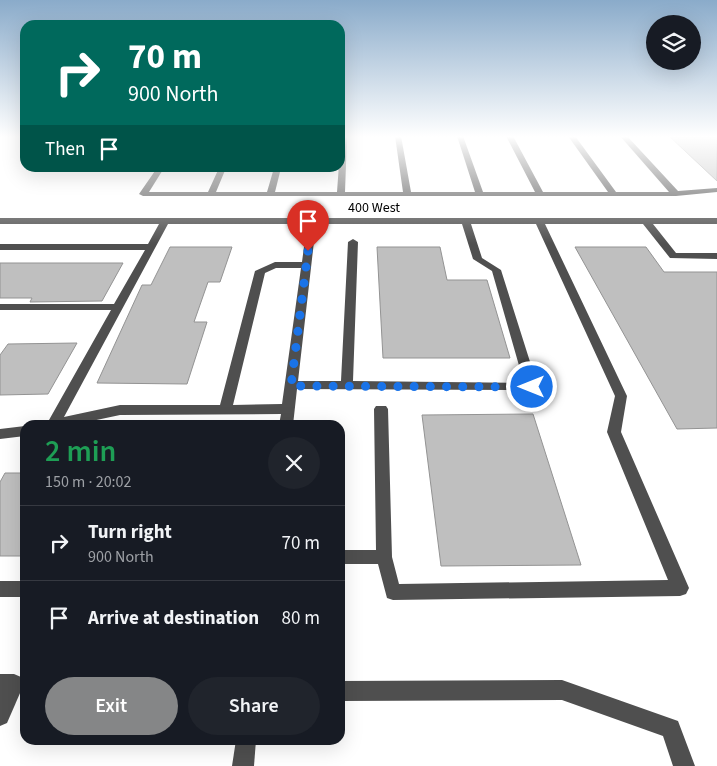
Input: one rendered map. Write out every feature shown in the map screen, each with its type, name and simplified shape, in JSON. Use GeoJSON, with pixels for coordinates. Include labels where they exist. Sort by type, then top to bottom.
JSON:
{"type":"FeatureCollection","features":[{"type":"Feature","properties":{"kind":"street"},"geometry":{"type":"LineString","coordinates":[[157,172],[143,194],[676,194],[717,190]]}},
{"type":"Feature","properties":{"kind":"street"},"geometry":{"type":"LineString","coordinates":[[211,194],[220,172]]}},
{"type":"Feature","properties":{"kind":"street"},"geometry":{"type":"LineString","coordinates":[[270,194],[276,172]]}},
{"type":"Feature","properties":{"kind":"street"},"geometry":{"type":"LineString","coordinates":[[341,194],[342,172]]}},
{"type":"Feature","properties":{"kind":"street"},"geometry":{"type":"LineString","coordinates":[[404,172],[407,194]]}},
{"type":"Feature","properties":{"kind":"street"},"geometry":{"type":"LineString","coordinates":[[472,172],[480,194]]}},
{"type":"Feature","properties":{"kind":"street"},"geometry":{"type":"LineString","coordinates":[[528,172],[540,194]]}},
{"type":"Feature","properties":{"kind":"street"},"geometry":{"type":"LineString","coordinates":[[598,172],[614,194]]}},
{"type":"Feature","properties":{"kind":"street"},"geometry":{"type":"LineString","coordinates":[[656,172],[676,194]]}},
{"type":"Feature","properties":{"kind":"street"},"geometry":{"type":"LineString","coordinates":[[0,230],[5,221]]}},
{"type":"Feature","properties":{"kind":"street","name":"400 West"},"geometry":{"type":"LineString","coordinates":[[5,221],[717,221]]}},
{"type":"Feature","properties":{"kind":"street"},"geometry":{"type":"LineString","coordinates":[[55,420],[165,221]]}},
{"type":"Feature","properties":{"kind":"street"},"geometry":{"type":"LineString","coordinates":[[287,420],[312,221]]}},
{"type":"Feature","properties":{"kind":"street"},"geometry":{"type":"LineString","coordinates":[[291,386],[532,387],[496,270],[478,259],[466,221]]}},
{"type":"Feature","properties":{"kind":"street"},"geometry":{"type":"LineString","coordinates":[[380,409],[384,557],[393,592],[680,588],[614,432],[621,396],[539,221]]}},
{"type":"Feature","properties":{"kind":"street"},"geometry":{"type":"LineString","coordinates":[[646,221],[673,256],[717,256]]}},
{"type":"Feature","properties":{"kind":"street"},"geometry":{"type":"LineString","coordinates":[[347,386],[353,242]]}},
{"type":"Feature","properties":{"kind":"street"},"geometry":{"type":"LineString","coordinates":[[0,247],[151,247]]}},
{"type":"Feature","properties":{"kind":"street"},"geometry":{"type":"LineString","coordinates":[[225,409],[260,271],[275,265],[306,265]]}},
{"type":"Feature","properties":{"kind":"street"},"geometry":{"type":"LineString","coordinates":[[0,307],[118,307]]}},
{"type":"Feature","properties":{"kind":"street"},"geometry":{"type":"LineString","coordinates":[[75,420],[120,410],[288,409]]}},
{"type":"Feature","properties":{"kind":"street"},"geometry":{"type":"LineString","coordinates":[[0,434],[20,432]]}},
{"type":"Feature","properties":{"kind":"street"},"geometry":{"type":"LineString","coordinates":[[345,557],[384,557]]}},
{"type":"Feature","properties":{"kind":"street"},"geometry":{"type":"LineString","coordinates":[[0,589],[20,589]]}},
{"type":"Feature","properties":{"kind":"street"},"geometry":{"type":"LineString","coordinates":[[0,684],[14,684],[0,716]]}},
{"type":"Feature","properties":{"kind":"street"},"geometry":{"type":"LineString","coordinates":[[345,691],[562,690],[671,728],[684,766]]}},
{"type":"Feature","properties":{"kind":"street"},"geometry":{"type":"LineString","coordinates":[[243,766],[245,745]]}},
{"type":"Feature","properties":{"kind":"building"},"geometry":{"type":"Polygon","coordinates":[[[707,172],[717,172],[717,181],[707,172]]]}},
{"type":"Feature","properties":{"kind":"building"},"geometry":{"type":"Polygon","coordinates":[[[170,247],[232,247],[220,282],[208,282],[194,322],[207,322],[187,384],[97,383],[142,285],[151,285],[170,247]]]}},
{"type":"Feature","properties":{"kind":"building"},"geometry":{"type":"Polygon","coordinates":[[[377,247],[440,247],[447,280],[487,280],[510,358],[383,358],[377,247]]]}},
{"type":"Feature","properties":{"kind":"building"},"geometry":{"type":"Polygon","coordinates":[[[575,247],[646,247],[664,272],[717,272],[717,428],[677,429],[575,247]]]}},
{"type":"Feature","properties":{"kind":"building"},"geometry":{"type":"Polygon","coordinates":[[[0,263],[123,263],[102,301],[30,302],[32,298],[0,298],[0,263]]]}},
{"type":"Feature","properties":{"kind":"building"},"geometry":{"type":"Polygon","coordinates":[[[77,343],[48,394],[0,395],[0,355],[8,344],[77,343]]]}},
{"type":"Feature","properties":{"kind":"building"},"geometry":{"type":"Polygon","coordinates":[[[533,414],[581,565],[441,566],[422,415],[533,414]]]}},
{"type":"Feature","properties":{"kind":"building"},"geometry":{"type":"Polygon","coordinates":[[[5,473],[20,473],[20,556],[0,556],[0,482],[5,473]]]}},
{"type":"Feature","properties":{"kind":"route"},"geometry":{"type":"LineString","coordinates":[[308,251],[291,386],[532,387]]}}]}
